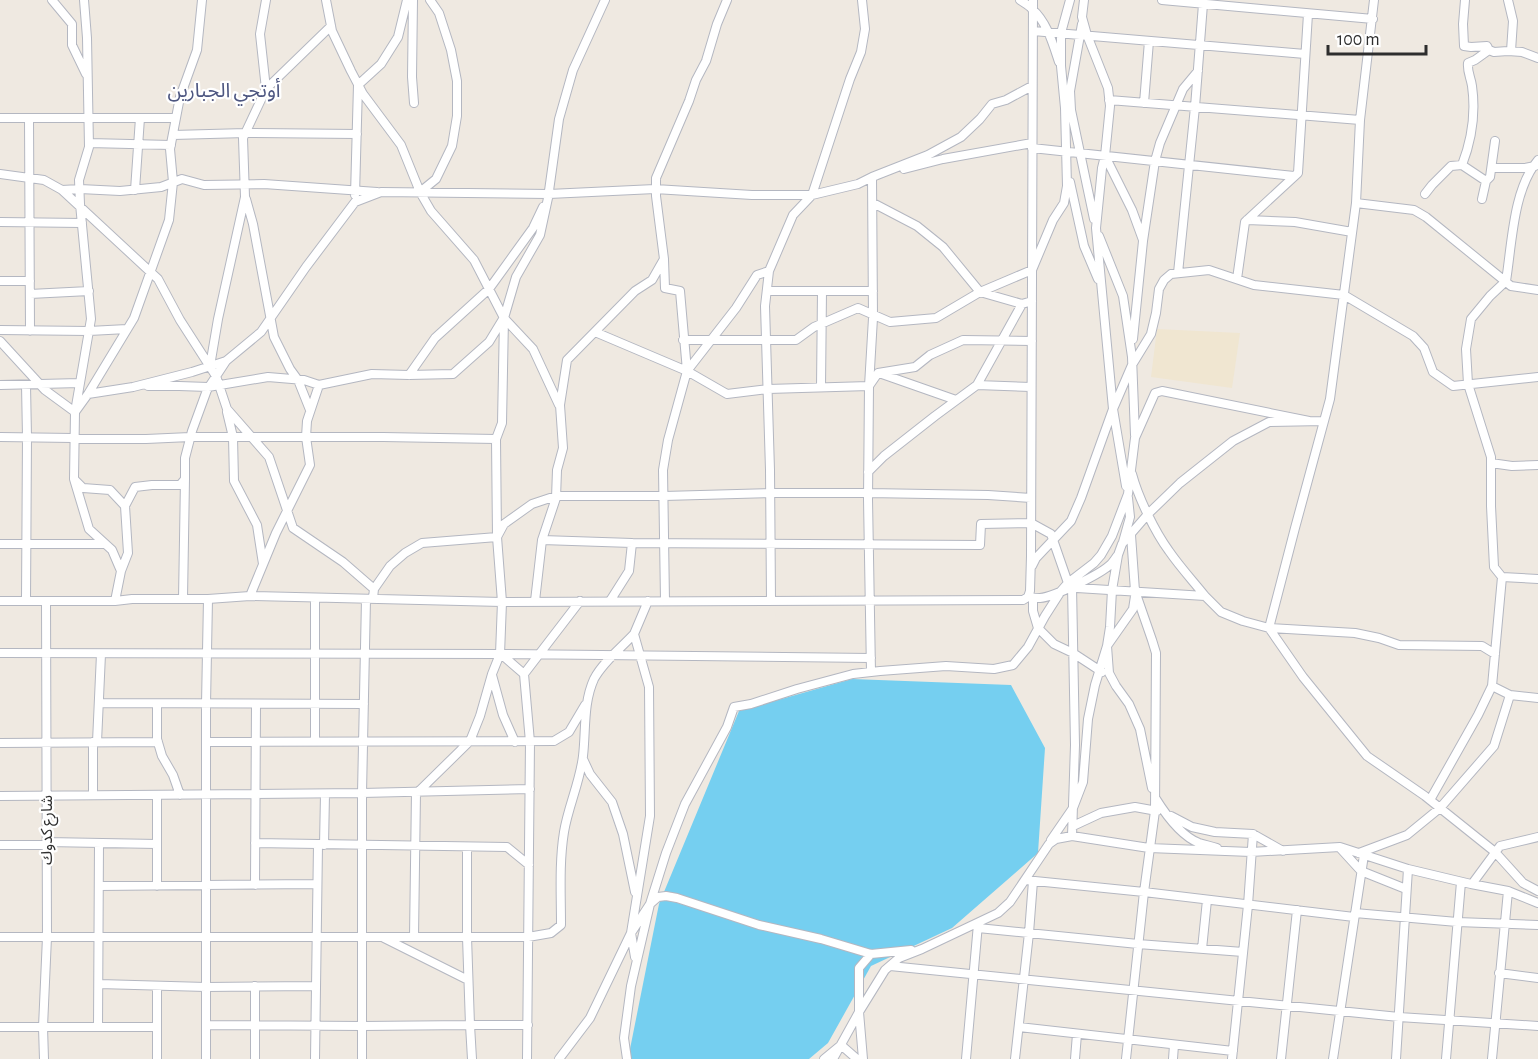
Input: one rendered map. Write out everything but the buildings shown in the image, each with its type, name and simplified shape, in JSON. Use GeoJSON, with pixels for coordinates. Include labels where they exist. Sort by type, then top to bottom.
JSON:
{"type":"FeatureCollection","features":[{"type":"Feature","properties":{"kind":"street"},"geometry":{"type":"LineString","coordinates":[[52,0],[72,24],[72,45],[87,75]]}},
{"type":"Feature","properties":{"kind":"street"},"geometry":{"type":"LineString","coordinates":[[84,0],[89,147],[79,180],[92,319],[75,412],[74,479],[89,529],[112,550],[121,571]]}},
{"type":"Feature","properties":{"kind":"street"},"geometry":{"type":"LineString","coordinates":[[75,412],[135,318],[169,220],[173,182],[171,145],[180,97],[197,50],[202,0]]}},
{"type":"Feature","properties":{"kind":"street"},"geometry":{"type":"LineString","coordinates":[[266,0],[260,34],[266,89]]}},
{"type":"Feature","properties":{"kind":"street"},"geometry":{"type":"LineString","coordinates":[[326,0],[332,31],[363,94],[400,145],[420,192],[431,211],[474,260],[504,318],[533,349],[560,405]]}},
{"type":"Feature","properties":{"kind":"street"},"geometry":{"type":"LineString","coordinates":[[183,599],[185,458],[208,387],[226,361],[261,332],[355,202],[358,84],[381,64],[398,37],[408,0]]}},
{"type":"Feature","properties":{"kind":"street"},"geometry":{"type":"LineString","coordinates":[[413,0],[414,103]]}},
{"type":"Feature","properties":{"kind":"street"},"geometry":{"type":"LineString","coordinates":[[420,192],[436,179],[452,146],[457,116],[457,81],[452,50],[439,13],[430,0]]}},
{"type":"Feature","properties":{"kind":"street"},"geometry":{"type":"LineString","coordinates":[[414,937],[417,792],[470,741],[500,654],[502,602],[497,537],[496,439],[502,423],[504,318],[516,277],[540,235],[549,194],[559,119],[573,70],[605,0]]}},
{"type":"Feature","properties":{"kind":"street"},"geometry":{"type":"LineString","coordinates":[[665,601],[663,470],[668,440],[687,371],[680,291],[666,288],[655,189],[656,178],[706,61],[726,0]]}},
{"type":"Feature","properties":{"kind":"street"},"geometry":{"type":"LineString","coordinates":[[771,601],[765,306],[769,270],[793,215],[812,195],[861,52],[865,29],[862,0]]}},
{"type":"Feature","properties":{"kind":"street"},"geometry":{"type":"LineString","coordinates":[[1020,0],[1033,4],[1048,32],[1071,91]]}},
{"type":"Feature","properties":{"kind":"street"},"geometry":{"type":"LineString","coordinates":[[683,340],[796,340],[814,327],[858,308],[890,322],[936,318],[980,292],[1032,270],[1053,220],[1064,203],[1067,186],[1061,33],[1070,0]]}},
{"type":"Feature","properties":{"kind":"street"},"geometry":{"type":"LineString","coordinates":[[1070,585],[1101,555],[1112,536],[1128,494],[1135,438],[1132,361],[1123,296],[1096,228],[1109,100],[1108,88],[1084,35],[1082,17],[1084,0]]}},
{"type":"Feature","properties":{"kind":"street"},"geometry":{"type":"LineString","coordinates":[[1162,0],[1203,4],[1243,4],[1308,14],[1373,19]]}},
{"type":"Feature","properties":{"kind":"street"},"geometry":{"type":"LineString","coordinates":[[1374,0],[1360,120],[1356,203],[1330,399],[1269,628],[1303,677],[1366,756],[1430,800],[1495,852],[1523,883],[1538,891]]}},
{"type":"Feature","properties":{"kind":"street"},"geometry":{"type":"LineString","coordinates":[[1465,0],[1464,46],[1487,46],[1494,52],[1522,52],[1538,58]]}},
{"type":"Feature","properties":{"kind":"street"},"geometry":{"type":"LineString","coordinates":[[1508,0],[1513,21],[1511,51]]}},
{"type":"Feature","properties":{"kind":"street"},"geometry":{"type":"LineString","coordinates":[[1033,4],[1030,597],[1038,628],[1054,644],[1100,670],[1116,686]]}},
{"type":"Feature","properties":{"kind":"street"},"geometry":{"type":"LineString","coordinates":[[1178,273],[1203,4]]}},
{"type":"Feature","properties":{"kind":"street"},"geometry":{"type":"LineString","coordinates":[[1237,279],[1245,222],[1298,172],[1308,14]]}},
{"type":"Feature","properties":{"kind":"street"},"geometry":{"type":"LineString","coordinates":[[310,410],[298,380],[274,337],[246,197],[243,138],[266,89],[331,26]]}},
{"type":"Feature","properties":{"kind":"street"},"geometry":{"type":"LineString","coordinates":[[1032,31],[1305,54]]}},
{"type":"Feature","properties":{"kind":"street"},"geometry":{"type":"LineString","coordinates":[[833,1059],[885,970],[899,958],[978,925],[998,913],[1010,902],[1029,880],[1073,808],[1083,782],[1088,719],[1107,646],[1118,555],[1130,517],[1113,409],[1096,228],[1071,110],[1071,91],[1084,35]]}},
{"type":"Feature","properties":{"kind":"street"},"geometry":{"type":"LineString","coordinates":[[1144,103],[1149,41]]}},
{"type":"Feature","properties":{"kind":"street"},"geometry":{"type":"LineString","coordinates":[[1462,165],[1469,145],[1474,112],[1472,84],[1467,71],[1468,63],[1489,50]]}},
{"type":"Feature","properties":{"kind":"street"},"geometry":{"type":"LineString","coordinates":[[1132,361],[1143,241],[1155,161],[1183,88],[1198,70]]}},
{"type":"Feature","properties":{"kind":"street"},"geometry":{"type":"LineString","coordinates":[[62,190],[135,190],[161,187],[182,179],[204,185],[264,184],[381,192],[549,194],[655,189],[752,195],[812,195],[858,184],[928,155],[961,137],[992,104],[1006,100],[1032,86]]}},
{"type":"Feature","properties":{"kind":"street"},"geometry":{"type":"LineString","coordinates":[[1109,100],[1360,120]]}},
{"type":"Feature","properties":{"kind":"street"},"geometry":{"type":"LineString","coordinates":[[0,118],[176,118]]}},
{"type":"Feature","properties":{"kind":"street"},"geometry":{"type":"LineString","coordinates":[[29,118],[30,331]]}},
{"type":"Feature","properties":{"kind":"street"},"geometry":{"type":"LineString","coordinates":[[135,190],[140,118]]}},
{"type":"Feature","properties":{"kind":"street"},"geometry":{"type":"LineString","coordinates":[[173,135],[357,134]]}},
{"type":"Feature","properties":{"kind":"street"},"geometry":{"type":"LineString","coordinates":[[1482,199],[1486,181],[1490,177],[1496,141]]}},
{"type":"Feature","properties":{"kind":"street"},"geometry":{"type":"LineString","coordinates":[[89,143],[171,145]]}},
{"type":"Feature","properties":{"kind":"street"},"geometry":{"type":"LineString","coordinates":[[872,177],[943,159],[1032,146],[1065,156],[1080,153],[1294,176]]}},
{"type":"Feature","properties":{"kind":"street"},"geometry":{"type":"LineString","coordinates":[[1065,156],[1084,246],[1101,287]]}},
{"type":"Feature","properties":{"kind":"street"},"geometry":{"type":"LineString","coordinates":[[1105,156],[1132,210],[1143,241]]}},
{"type":"Feature","properties":{"kind":"street"},"geometry":{"type":"LineString","coordinates":[[1492,168],[1525,168],[1536,164]]}},
{"type":"Feature","properties":{"kind":"street"},"geometry":{"type":"LineString","coordinates":[[1536,164],[1517,202],[1506,281],[1471,319],[1466,349],[1468,384],[1491,458],[1494,567],[1503,577],[1538,579]]}},
{"type":"Feature","properties":{"kind":"street"},"geometry":{"type":"LineString","coordinates":[[1425,194],[1451,166],[1462,165],[1486,181]]}},
{"type":"Feature","properties":{"kind":"street"},"geometry":{"type":"LineString","coordinates":[[0,174],[44,180],[62,190],[158,279],[220,386],[233,437],[234,481],[257,525],[263,565]]}},
{"type":"Feature","properties":{"kind":"street"},"geometry":{"type":"LineString","coordinates":[[871,672],[868,472],[873,315],[872,177]]}},
{"type":"Feature","properties":{"kind":"street"},"geometry":{"type":"LineString","coordinates":[[355,202],[381,192]]}},
{"type":"Feature","properties":{"kind":"street"},"geometry":{"type":"LineString","coordinates":[[409,375],[435,338],[489,289],[533,228],[549,194]]}},
{"type":"Feature","properties":{"kind":"street"},"geometry":{"type":"LineString","coordinates":[[210,366],[218,319],[246,197]]}},
{"type":"Feature","properties":{"kind":"street"},"geometry":{"type":"LineString","coordinates":[[873,203],[917,225],[943,247],[980,292],[1022,304],[1032,301]]}},
{"type":"Feature","properties":{"kind":"street"},"geometry":{"type":"LineString","coordinates":[[1356,203],[1414,210],[1426,217],[1511,286],[1538,290]]}},
{"type":"Feature","properties":{"kind":"street"},"geometry":{"type":"LineString","coordinates":[[1247,220],[1295,222],[1352,232]]}},
{"type":"Feature","properties":{"kind":"street"},"geometry":{"type":"LineString","coordinates":[[0,222],[82,224]]}},
{"type":"Feature","properties":{"kind":"street"},"geometry":{"type":"LineString","coordinates":[[535,601],[542,540],[556,496],[557,470],[563,448],[560,405],[567,360],[635,291],[652,280],[664,259]]}},
{"type":"Feature","properties":{"kind":"street"},"geometry":{"type":"LineString","coordinates":[[687,371],[736,308],[757,275],[769,270]]}},
{"type":"Feature","properties":{"kind":"street"},"geometry":{"type":"LineString","coordinates":[[1030,570],[1036,558],[1071,521],[1132,361],[1151,334],[1158,289],[1171,274],[1209,270],[1254,285],[1344,295],[1413,336],[1424,348],[1433,372],[1453,386],[1538,377]]}},
{"type":"Feature","properties":{"kind":"street"},"geometry":{"type":"LineString","coordinates":[[0,281],[30,281]]}},
{"type":"Feature","properties":{"kind":"street"},"geometry":{"type":"LineString","coordinates":[[30,294],[88,291]]}},
{"type":"Feature","properties":{"kind":"street"},"geometry":{"type":"LineString","coordinates":[[767,291],[873,291]]}},
{"type":"Feature","properties":{"kind":"street"},"geometry":{"type":"LineString","coordinates":[[821,387],[822,291]]}},
{"type":"Feature","properties":{"kind":"street"},"geometry":{"type":"LineString","coordinates":[[868,472],[884,456],[977,385],[1022,304]]}},
{"type":"Feature","properties":{"kind":"street"},"geometry":{"type":"LineString","coordinates":[[133,387],[208,387],[268,377],[304,380],[319,385],[372,374],[453,374],[489,342],[504,318]]}},
{"type":"Feature","properties":{"kind":"street"},"geometry":{"type":"LineString","coordinates":[[0,330],[127,329]]}},
{"type":"Feature","properties":{"kind":"street"},"geometry":{"type":"LineString","coordinates":[[596,332],[687,371],[727,394],[768,389],[869,386]]}},
{"type":"Feature","properties":{"kind":"street"},"geometry":{"type":"LineString","coordinates":[[869,386],[878,373],[915,367],[930,355],[963,340],[1032,341]]}},
{"type":"Feature","properties":{"kind":"street"},"geometry":{"type":"LineString","coordinates":[[0,341],[45,390],[75,412]]}},
{"type":"Feature","properties":{"kind":"street"},"geometry":{"type":"LineString","coordinates":[[88,394],[133,387],[226,361]]}},
{"type":"Feature","properties":{"kind":"street"},"geometry":{"type":"LineString","coordinates":[[878,373],[957,400]]}},
{"type":"Feature","properties":{"kind":"street"},"geometry":{"type":"LineString","coordinates":[[0,385],[80,383]]}},
{"type":"Feature","properties":{"kind":"street"},"geometry":{"type":"LineString","coordinates":[[26,384],[26,601]]}},
{"type":"Feature","properties":{"kind":"street"},"geometry":{"type":"LineString","coordinates":[[250,596],[276,533],[310,465],[306,437],[307,421],[319,385]]}},
{"type":"Feature","properties":{"kind":"street"},"geometry":{"type":"LineString","coordinates":[[977,385],[1031,387]]}},
{"type":"Feature","properties":{"kind":"street"},"geometry":{"type":"LineString","coordinates":[[1135,438],[1155,393],[1162,391],[1309,421]]}},
{"type":"Feature","properties":{"kind":"street"},"geometry":{"type":"LineString","coordinates":[[227,409],[269,457],[293,528],[343,562],[374,589]]}},
{"type":"Feature","properties":{"kind":"street"},"geometry":{"type":"LineString","coordinates":[[1122,544],[1148,514],[1180,483],[1233,441],[1269,422],[1324,421]]}},
{"type":"Feature","properties":{"kind":"street"},"geometry":{"type":"LineString","coordinates":[[0,437],[146,439],[251,436],[496,439]]}},
{"type":"Feature","properties":{"kind":"street"},"geometry":{"type":"LineString","coordinates":[[1491,463],[1512,466],[1538,465]]}},
{"type":"Feature","properties":{"kind":"street"},"geometry":{"type":"LineString","coordinates":[[1131,470],[1148,514],[1168,550],[1221,612],[1269,628],[1355,633],[1399,645],[1482,646],[1495,654]]}},
{"type":"Feature","properties":{"kind":"street"},"geometry":{"type":"LineString","coordinates":[[74,479],[83,488],[110,490],[125,506]]}},
{"type":"Feature","properties":{"kind":"street"},"geometry":{"type":"LineString","coordinates":[[115,601],[121,571],[128,553],[125,506],[135,487],[180,485],[185,479]]}},
{"type":"Feature","properties":{"kind":"street"},"geometry":{"type":"LineString","coordinates":[[497,537],[504,524],[531,504],[556,496],[868,493],[1031,498]]}},
{"type":"Feature","properties":{"kind":"street"},"geometry":{"type":"LineString","coordinates":[[542,540],[632,543],[980,545],[981,524],[1031,523],[1051,534],[1070,585],[1076,745],[1072,836]]}},
{"type":"Feature","properties":{"kind":"street"},"geometry":{"type":"LineString","coordinates":[[1131,535],[1135,591],[1133,609],[1107,646],[1109,673],[1129,704],[1140,729],[1155,798],[1165,813],[1197,842],[1227,851]]}},
{"type":"Feature","properties":{"kind":"street"},"geometry":{"type":"LineString","coordinates":[[362,1059],[362,793],[365,654],[370,599],[390,566],[422,543],[497,537]]}},
{"type":"Feature","properties":{"kind":"street"},"geometry":{"type":"LineString","coordinates":[[610,601],[630,571],[632,543]]}},
{"type":"Feature","properties":{"kind":"street"},"geometry":{"type":"LineString","coordinates":[[0,544],[105,544]]}},
{"type":"Feature","properties":{"kind":"street"},"geometry":{"type":"LineString","coordinates":[[0,601],[115,601],[250,596],[502,602],[1023,600],[1030,597],[1041,598],[1061,591],[1104,569],[1118,555]]}},
{"type":"Feature","properties":{"kind":"street"},"geometry":{"type":"LineString","coordinates":[[1430,800],[1492,686],[1503,577]]}},
{"type":"Feature","properties":{"kind":"street"},"geometry":{"type":"LineString","coordinates":[[1070,585],[1077,588],[1205,596]]}},
{"type":"Feature","properties":{"kind":"street"},"geometry":{"type":"LineString","coordinates":[[627,1059],[624,1038],[631,986],[650,904],[685,804],[727,727],[735,707],[853,674],[946,666],[994,669],[1013,665],[1028,647],[1061,591]]}},
{"type":"Feature","properties":{"kind":"street"},"geometry":{"type":"LineString","coordinates":[[1126,1059],[1155,811],[1156,653],[1135,591]]}},
{"type":"Feature","properties":{"kind":"street"},"geometry":{"type":"LineString","coordinates":[[315,598],[315,741]]}},
{"type":"Feature","properties":{"kind":"street"},"geometry":{"type":"LineString","coordinates":[[206,1059],[208,599]]}},
{"type":"Feature","properties":{"kind":"street","name":"شارع كدوك"},"geometry":{"type":"LineString","coordinates":[[44,1059],[47,937],[46,601]]}},
{"type":"Feature","properties":{"kind":"street"},"geometry":{"type":"LineString","coordinates":[[527,1059],[530,742],[524,674],[580,601]]}},
{"type":"Feature","properties":{"kind":"street"},"geometry":{"type":"LineString","coordinates":[[0,937],[528,937],[551,933],[561,925],[561,862],[564,831],[583,759],[586,704],[590,690],[596,676],[634,634],[648,601]]}},
{"type":"Feature","properties":{"kind":"street"},"geometry":{"type":"LineString","coordinates":[[634,634],[649,687],[650,816],[631,933],[636,962]]}},
{"type":"Feature","properties":{"kind":"street"},"geometry":{"type":"LineString","coordinates":[[0,653],[539,654],[871,658]]}},
{"type":"Feature","properties":{"kind":"street"},"geometry":{"type":"LineString","coordinates":[[93,795],[100,654]]}},
{"type":"Feature","properties":{"kind":"street"},"geometry":{"type":"LineString","coordinates":[[500,654],[524,674]]}},
{"type":"Feature","properties":{"kind":"street"},"geometry":{"type":"LineString","coordinates":[[492,674],[502,715],[515,742]]}},
{"type":"Feature","properties":{"kind":"street"},"geometry":{"type":"LineString","coordinates":[[1492,686],[1510,694],[1538,698]]}},
{"type":"Feature","properties":{"kind":"street"},"geometry":{"type":"LineString","coordinates":[[1361,854],[1407,835],[1440,808],[1494,746],[1510,694]]}},
{"type":"Feature","properties":{"kind":"street"},"geometry":{"type":"LineString","coordinates":[[99,703],[364,704]]}},
{"type":"Feature","properties":{"kind":"street"},"geometry":{"type":"LineString","coordinates":[[157,704],[158,742],[180,795]]}},
{"type":"Feature","properties":{"kind":"street"},"geometry":{"type":"LineString","coordinates":[[255,885],[256,704]]}},
{"type":"Feature","properties":{"kind":"street"},"geometry":{"type":"LineString","coordinates":[[206,742],[554,741],[569,732],[586,704]]}},
{"type":"Feature","properties":{"kind":"street"},"geometry":{"type":"LineString","coordinates":[[0,743],[158,742]]}},
{"type":"Feature","properties":{"kind":"street"},"geometry":{"type":"LineString","coordinates":[[583,759],[590,774],[612,802],[623,834],[636,897]]}},
{"type":"Feature","properties":{"kind":"street"},"geometry":{"type":"LineString","coordinates":[[0,796],[325,794],[530,789]]}},
{"type":"Feature","properties":{"kind":"street"},"geometry":{"type":"LineString","coordinates":[[315,1059],[317,884],[325,794]]}},
{"type":"Feature","properties":{"kind":"street"},"geometry":{"type":"LineString","coordinates":[[157,795],[157,886]]}},
{"type":"Feature","properties":{"kind":"street"},"geometry":{"type":"LineString","coordinates":[[1073,826],[1101,813],[1136,807],[1165,813],[1192,827],[1215,832],[1253,834],[1283,851]]}},
{"type":"Feature","properties":{"kind":"street"},"geometry":{"type":"LineString","coordinates":[[1019,1027],[1174,1045],[1232,1055],[1253,834]]}},
{"type":"Feature","properties":{"kind":"street"},"geometry":{"type":"LineString","coordinates":[[1049,844],[1056,839],[1072,836],[1149,848],[1251,852],[1340,847],[1408,869],[1508,891],[1538,903]]}},
{"type":"Feature","properties":{"kind":"street"},"geometry":{"type":"LineString","coordinates":[[1472,884],[1500,846],[1538,837]]}},
{"type":"Feature","properties":{"kind":"street"},"geometry":{"type":"LineString","coordinates":[[98,1027],[99,843]]}},
{"type":"Feature","properties":{"kind":"street"},"geometry":{"type":"LineString","coordinates":[[255,843],[507,848],[529,865]]}},
{"type":"Feature","properties":{"kind":"street"},"geometry":{"type":"LineString","coordinates":[[0,845],[157,844]]}},
{"type":"Feature","properties":{"kind":"street"},"geometry":{"type":"LineString","coordinates":[[466,847],[466,937],[472,1059]]}},
{"type":"Feature","properties":{"kind":"street"},"geometry":{"type":"LineString","coordinates":[[1340,847],[1361,872],[1406,889]]}},
{"type":"Feature","properties":{"kind":"street"},"geometry":{"type":"LineString","coordinates":[[1333,1059],[1361,872],[1361,854]]}},
{"type":"Feature","properties":{"kind":"street"},"geometry":{"type":"LineString","coordinates":[[1396,1059],[1408,869]]}},
{"type":"Feature","properties":{"kind":"street"},"geometry":{"type":"LineString","coordinates":[[1029,880],[1297,910],[1457,922],[1538,925]]}},
{"type":"Feature","properties":{"kind":"street"},"geometry":{"type":"LineString","coordinates":[[1015,1059],[1029,933],[1029,880]]}},
{"type":"Feature","properties":{"kind":"street"},"geometry":{"type":"LineString","coordinates":[[1446,1059],[1461,882]]}},
{"type":"Feature","properties":{"kind":"street"},"geometry":{"type":"LineString","coordinates":[[99,885],[317,884]]}},
{"type":"Feature","properties":{"kind":"street"},"geometry":{"type":"LineString","coordinates":[[1492,1059],[1508,891]]}},
{"type":"Feature","properties":{"kind":"street"},"geometry":{"type":"LineString","coordinates":[[561,1058],[590,1018],[631,933],[650,904],[658,897],[677,898],[759,924],[822,939],[871,954],[922,949]]}},
{"type":"Feature","properties":{"kind":"street"},"geometry":{"type":"LineString","coordinates":[[1202,949],[1207,900]]}},
{"type":"Feature","properties":{"kind":"street"},"geometry":{"type":"LineString","coordinates":[[1281,1059],[1297,910]]}},
{"type":"Feature","properties":{"kind":"street"},"geometry":{"type":"LineString","coordinates":[[978,925],[1029,933],[1243,952]]}},
{"type":"Feature","properties":{"kind":"street"},"geometry":{"type":"LineString","coordinates":[[966,1059],[978,925]]}},
{"type":"Feature","properties":{"kind":"street"},"geometry":{"type":"LineString","coordinates":[[382,937],[468,980]]}},
{"type":"Feature","properties":{"kind":"street"},"geometry":{"type":"LineString","coordinates":[[862,1059],[859,968],[871,954]]}},
{"type":"Feature","properties":{"kind":"street"},"geometry":{"type":"LineString","coordinates":[[890,966],[1399,1017],[1538,1026]]}},
{"type":"Feature","properties":{"kind":"street"},"geometry":{"type":"LineString","coordinates":[[1499,973],[1538,978]]}},
{"type":"Feature","properties":{"kind":"street"},"geometry":{"type":"LineString","coordinates":[[99,984],[206,987],[316,986]]}},
{"type":"Feature","properties":{"kind":"street"},"geometry":{"type":"LineString","coordinates":[[157,1059],[158,986]]}},
{"type":"Feature","properties":{"kind":"street"},"geometry":{"type":"LineString","coordinates":[[255,986],[255,1059]]}},
{"type":"Feature","properties":{"kind":"street"},"geometry":{"type":"LineString","coordinates":[[206,1024],[528,1025]]}},
{"type":"Feature","properties":{"kind":"street"},"geometry":{"type":"LineString","coordinates":[[0,1027],[156,1027]]}},
{"type":"Feature","properties":{"kind":"street"},"geometry":{"type":"LineString","coordinates":[[1075,1059],[1077,1034]]}},
{"type":"Feature","properties":{"kind":"street"},"geometry":{"type":"LineString","coordinates":[[824,1059],[841,1045]]}},
{"type":"Feature","properties":{"kind":"street"},"geometry":{"type":"LineString","coordinates":[[841,1045],[857,1059]]}},
{"type":"Feature","properties":{"kind":"street"},"geometry":{"type":"LineString","coordinates":[[1173,1059],[1174,1045]]}},
{"type":"Feature","properties":{"kind":"shaded area"},"geometry":{"type":"Polygon","coordinates":[[[1157,329],[1240,333],[1232,388],[1151,377],[1157,329]]]}},
{"type":"Feature","properties":{"kind":"water"},"geometry":{"type":"Polygon","coordinates":[[[852,679],[1011,685],[1045,748],[1038,853],[952,928],[871,966],[828,1043],[809,1059],[628,1059],[659,904],[739,711],[852,679]]]}},
{"type":"Feature","properties":{"kind":"district","name":"أوتجي الجبارين"},"geometry":{"type":"Point","coordinates":[224,91]}}]}
